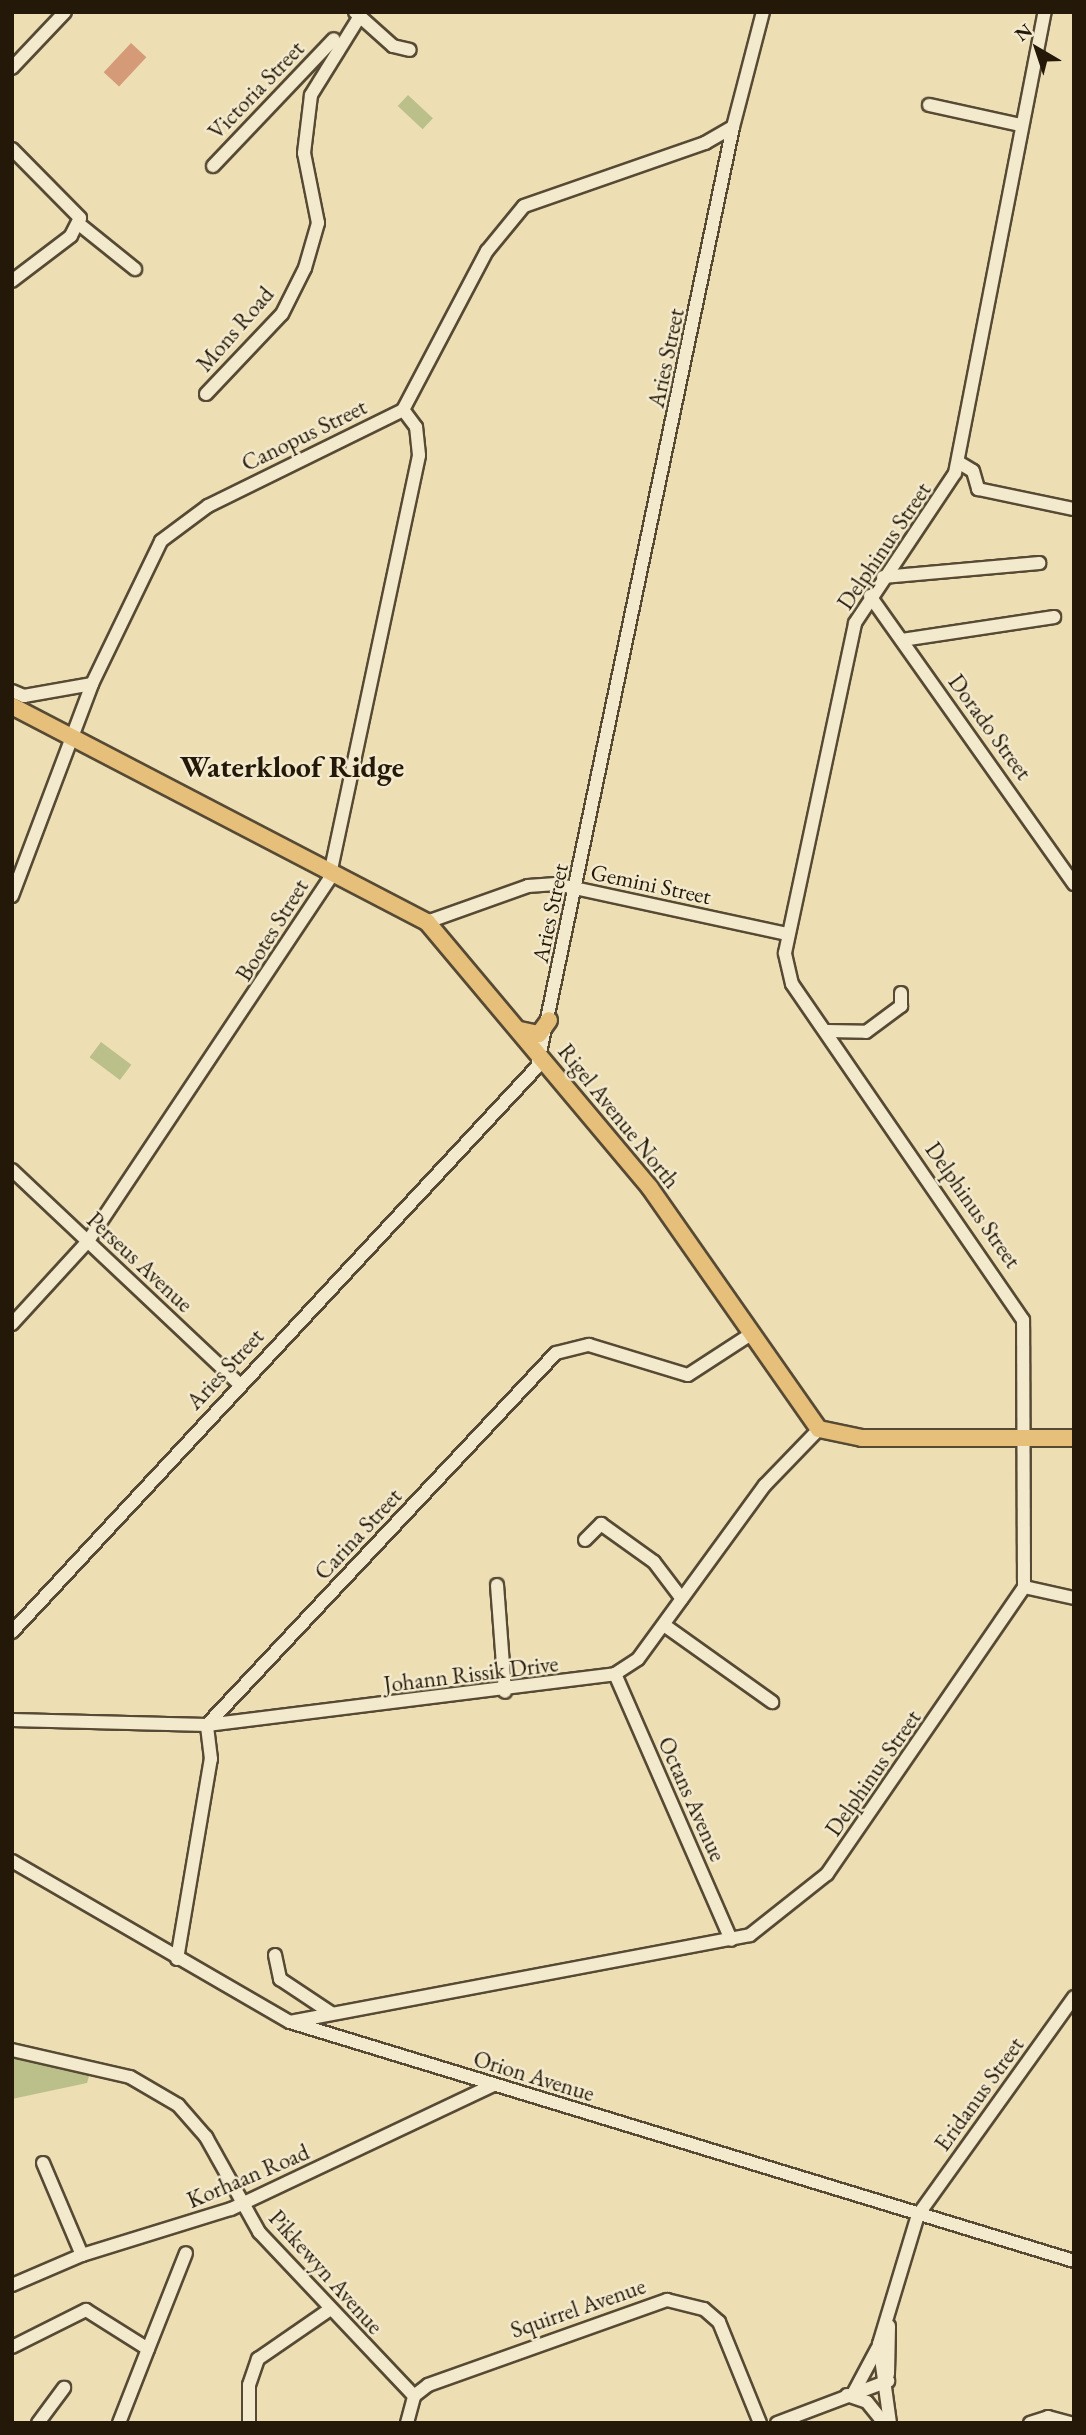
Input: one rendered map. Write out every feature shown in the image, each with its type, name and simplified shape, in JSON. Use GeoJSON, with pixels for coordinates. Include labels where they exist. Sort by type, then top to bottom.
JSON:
{"type":"FeatureCollection","features":[{"type":"Feature","properties":{"kind":"main road","name":"Rigel Avenue North"},"geometry":{"type":"LineString","coordinates":[[12,706],[332,869],[427,922],[520,1030],[676,1222],[748,1336],[819,1429]]}},
{"type":"Feature","properties":{"kind":"main road","name":"Rigel Avenue North"},"geometry":{"type":"LineString","coordinates":[[12,716],[74,739]]}},
{"type":"Feature","properties":{"kind":"main road"},"geometry":{"type":"LineString","coordinates":[[520,1030],[539,1034],[549,1020]]}},
{"type":"Feature","properties":{"kind":"main road"},"geometry":{"type":"LineString","coordinates":[[819,1429],[862,1438],[1074,1438]]}},
{"type":"Feature","properties":{"kind":"street"},"geometry":{"type":"LineString","coordinates":[[12,68],[65,12]]}},
{"type":"Feature","properties":{"kind":"street","name":"Aries Street"},"geometry":{"type":"LineString","coordinates":[[12,1632],[239,1384],[530,1077],[542,1057],[733,127],[763,12]]}},
{"type":"Feature","properties":{"kind":"street","name":"Delphinus Street"},"geometry":{"type":"LineString","coordinates":[[290,2022],[731,1940],[758,1929],[822,1881],[1024,1587],[1028,1437],[1026,1333],[1018,1308],[792,984],[788,934],[850,638],[870,596],[932,515],[958,462],[1021,125],[1045,12]]}},
{"type":"Feature","properties":{"kind":"street"},"geometry":{"type":"LineString","coordinates":[[357,14],[393,46],[410,50]]}},
{"type":"Feature","properties":{"kind":"street","name":"Victoria Street"},"geometry":{"type":"LineString","coordinates":[[213,166],[357,14]]}},
{"type":"Feature","properties":{"kind":"street","name":"Mons Road"},"geometry":{"type":"LineString","coordinates":[[206,394],[282,314],[306,268],[318,223],[304,153],[311,95],[357,14]]}},
{"type":"Feature","properties":{"kind":"street"},"geometry":{"type":"LineString","coordinates":[[929,105],[1021,125]]}},
{"type":"Feature","properties":{"kind":"street","name":"Canopus Street"},"geometry":{"type":"LineString","coordinates":[[12,896],[74,739],[92,684],[151,555],[173,529],[403,410],[487,251],[516,213],[541,197],[705,144],[733,127]]}},
{"type":"Feature","properties":{"kind":"street"},"geometry":{"type":"LineString","coordinates":[[12,149],[77,210],[79,224],[135,269]]}},
{"type":"Feature","properties":{"kind":"street"},"geometry":{"type":"LineString","coordinates":[[12,281],[79,224]]}},
{"type":"Feature","properties":{"kind":"street","name":"Bootes Street"},"geometry":{"type":"LineString","coordinates":[[12,1324],[88,1241],[312,910],[332,869],[419,455],[416,427],[403,410]]}},
{"type":"Feature","properties":{"kind":"street"},"geometry":{"type":"LineString","coordinates":[[958,462],[973,471],[978,489],[1074,509]]}},
{"type":"Feature","properties":{"kind":"street"},"geometry":{"type":"LineString","coordinates":[[883,577],[1039,563]]}},
{"type":"Feature","properties":{"kind":"street","name":"Dorado Street"},"geometry":{"type":"LineString","coordinates":[[870,596],[1074,884]]}},
{"type":"Feature","properties":{"kind":"street"},"geometry":{"type":"LineString","coordinates":[[902,640],[1054,617]]}},
{"type":"Feature","properties":{"kind":"street"},"geometry":{"type":"LineString","coordinates":[[12,691],[24,696],[92,684]]}},
{"type":"Feature","properties":{"kind":"street","name":"Gemini Street"},"geometry":{"type":"LineString","coordinates":[[427,922],[528,886],[576,889],[788,934]]}},
{"type":"Feature","properties":{"kind":"street"},"geometry":{"type":"LineString","coordinates":[[827,1031],[866,1032],[901,1006],[901,993]]}},
{"type":"Feature","properties":{"kind":"street","name":"Perseus Avenue"},"geometry":{"type":"LineString","coordinates":[[12,1170],[239,1384]]}},
{"type":"Feature","properties":{"kind":"street","name":"Carina Street"},"geometry":{"type":"LineString","coordinates":[[207,1725],[556,1353],[589,1345],[688,1375],[748,1336]]}},
{"type":"Feature","properties":{"kind":"street","name":"Johann Rissik Drive"},"geometry":{"type":"LineString","coordinates":[[12,1720],[207,1725],[505,1692],[615,1674],[638,1659],[765,1485],[819,1429]]}},
{"type":"Feature","properties":{"kind":"street"},"geometry":{"type":"LineString","coordinates":[[586,1540],[601,1524],[654,1562],[682,1599]]}},
{"type":"Feature","properties":{"kind":"street"},"geometry":{"type":"LineString","coordinates":[[498,1585],[505,1692]]}},
{"type":"Feature","properties":{"kind":"street"},"geometry":{"type":"LineString","coordinates":[[1024,1587],[1074,1598]]}},
{"type":"Feature","properties":{"kind":"street"},"geometry":{"type":"LineString","coordinates":[[664,1625],[772,1702]]}},
{"type":"Feature","properties":{"kind":"street","name":"Octans Avenue"},"geometry":{"type":"LineString","coordinates":[[615,1674],[731,1940]]}},
{"type":"Feature","properties":{"kind":"street"},"geometry":{"type":"LineString","coordinates":[[177,1959],[211,1759],[207,1725]]}},
{"type":"Feature","properties":{"kind":"street","name":"Orion Avenue"},"geometry":{"type":"LineString","coordinates":[[12,1861],[177,1959],[290,2022],[1074,2261]]}},
{"type":"Feature","properties":{"kind":"street"},"geometry":{"type":"LineString","coordinates":[[275,1955],[281,1979],[331,2013]]}},
{"type":"Feature","properties":{"kind":"street","name":"Eridanus Street"},"geometry":{"type":"LineString","coordinates":[[894,2291],[918,2215],[1074,1997]]}},
{"type":"Feature","properties":{"kind":"street","name":"Pikkewyn Avenue"},"geometry":{"type":"LineString","coordinates":[[12,2050],[130,2077],[165,2094],[206,2137],[242,2205],[329,2310],[414,2396]]}},
{"type":"Feature","properties":{"kind":"street","name":"Korhaan Road"},"geometry":{"type":"LineString","coordinates":[[12,2285],[82,2255],[242,2205],[493,2085]]}},
{"type":"Feature","properties":{"kind":"street"},"geometry":{"type":"LineString","coordinates":[[43,2163],[82,2255]]}},
{"type":"Feature","properties":{"kind":"street"},"geometry":{"type":"LineString","coordinates":[[119,2423],[186,2253]]}},
{"type":"Feature","properties":{"kind":"street"},"geometry":{"type":"LineString","coordinates":[[851,2393],[879,2344],[894,2291]]}},
{"type":"Feature","properties":{"kind":"street"},"geometry":{"type":"LineString","coordinates":[[894,2291],[885,2382],[899,2423]]}},
{"type":"Feature","properties":{"kind":"street","name":"Squirrel Avenue"},"geometry":{"type":"LineString","coordinates":[[414,2396],[518,2350],[667,2300],[704,2309],[719,2322],[760,2423]]}},
{"type":"Feature","properties":{"kind":"street"},"geometry":{"type":"LineString","coordinates":[[12,2347],[86,2310],[148,2349]]}},
{"type":"Feature","properties":{"kind":"street"},"geometry":{"type":"LineString","coordinates":[[249,2423],[249,2385],[258,2359],[329,2310]]}},
{"type":"Feature","properties":{"kind":"street"},"geometry":{"type":"LineString","coordinates":[[879,2344],[890,2423]]}},
{"type":"Feature","properties":{"kind":"street"},"geometry":{"type":"LineString","coordinates":[[778,2423],[885,2382]]}},
{"type":"Feature","properties":{"kind":"street"},"geometry":{"type":"LineString","coordinates":[[38,2423],[64,2388]]}},
{"type":"Feature","properties":{"kind":"street"},"geometry":{"type":"LineString","coordinates":[[851,2393],[867,2402],[884,2423]]}},
{"type":"Feature","properties":{"kind":"street"},"geometry":{"type":"LineString","coordinates":[[407,2423],[414,2396]]}},
{"type":"Feature","properties":{"kind":"street"},"geometry":{"type":"LineString","coordinates":[[1030,2423],[1048,2417],[1071,2423]]}},
{"type":"Feature","properties":{"kind":"green space"},"geometry":{"type":"Polygon","coordinates":[[[408,95],[433,118],[423,129],[398,106],[408,95]]]}},
{"type":"Feature","properties":{"kind":"green space"},"geometry":{"type":"Polygon","coordinates":[[[101,1042],[131,1065],[120,1080],[90,1057],[101,1042]]]}},
{"type":"Feature","properties":{"kind":"green space"},"geometry":{"type":"Polygon","coordinates":[[[12,2058],[90,2073],[87,2083],[12,2099],[12,2058]]]}},
{"type":"Feature","properties":{"kind":"building"},"geometry":{"type":"Polygon","coordinates":[[[131,43],[146,57],[119,87],[104,72],[131,43]]]}},
{"type":"Feature","properties":{"kind":"district","name":"Waterkloof Ridge"},"geometry":{"type":"Point","coordinates":[292,767]}}]}
